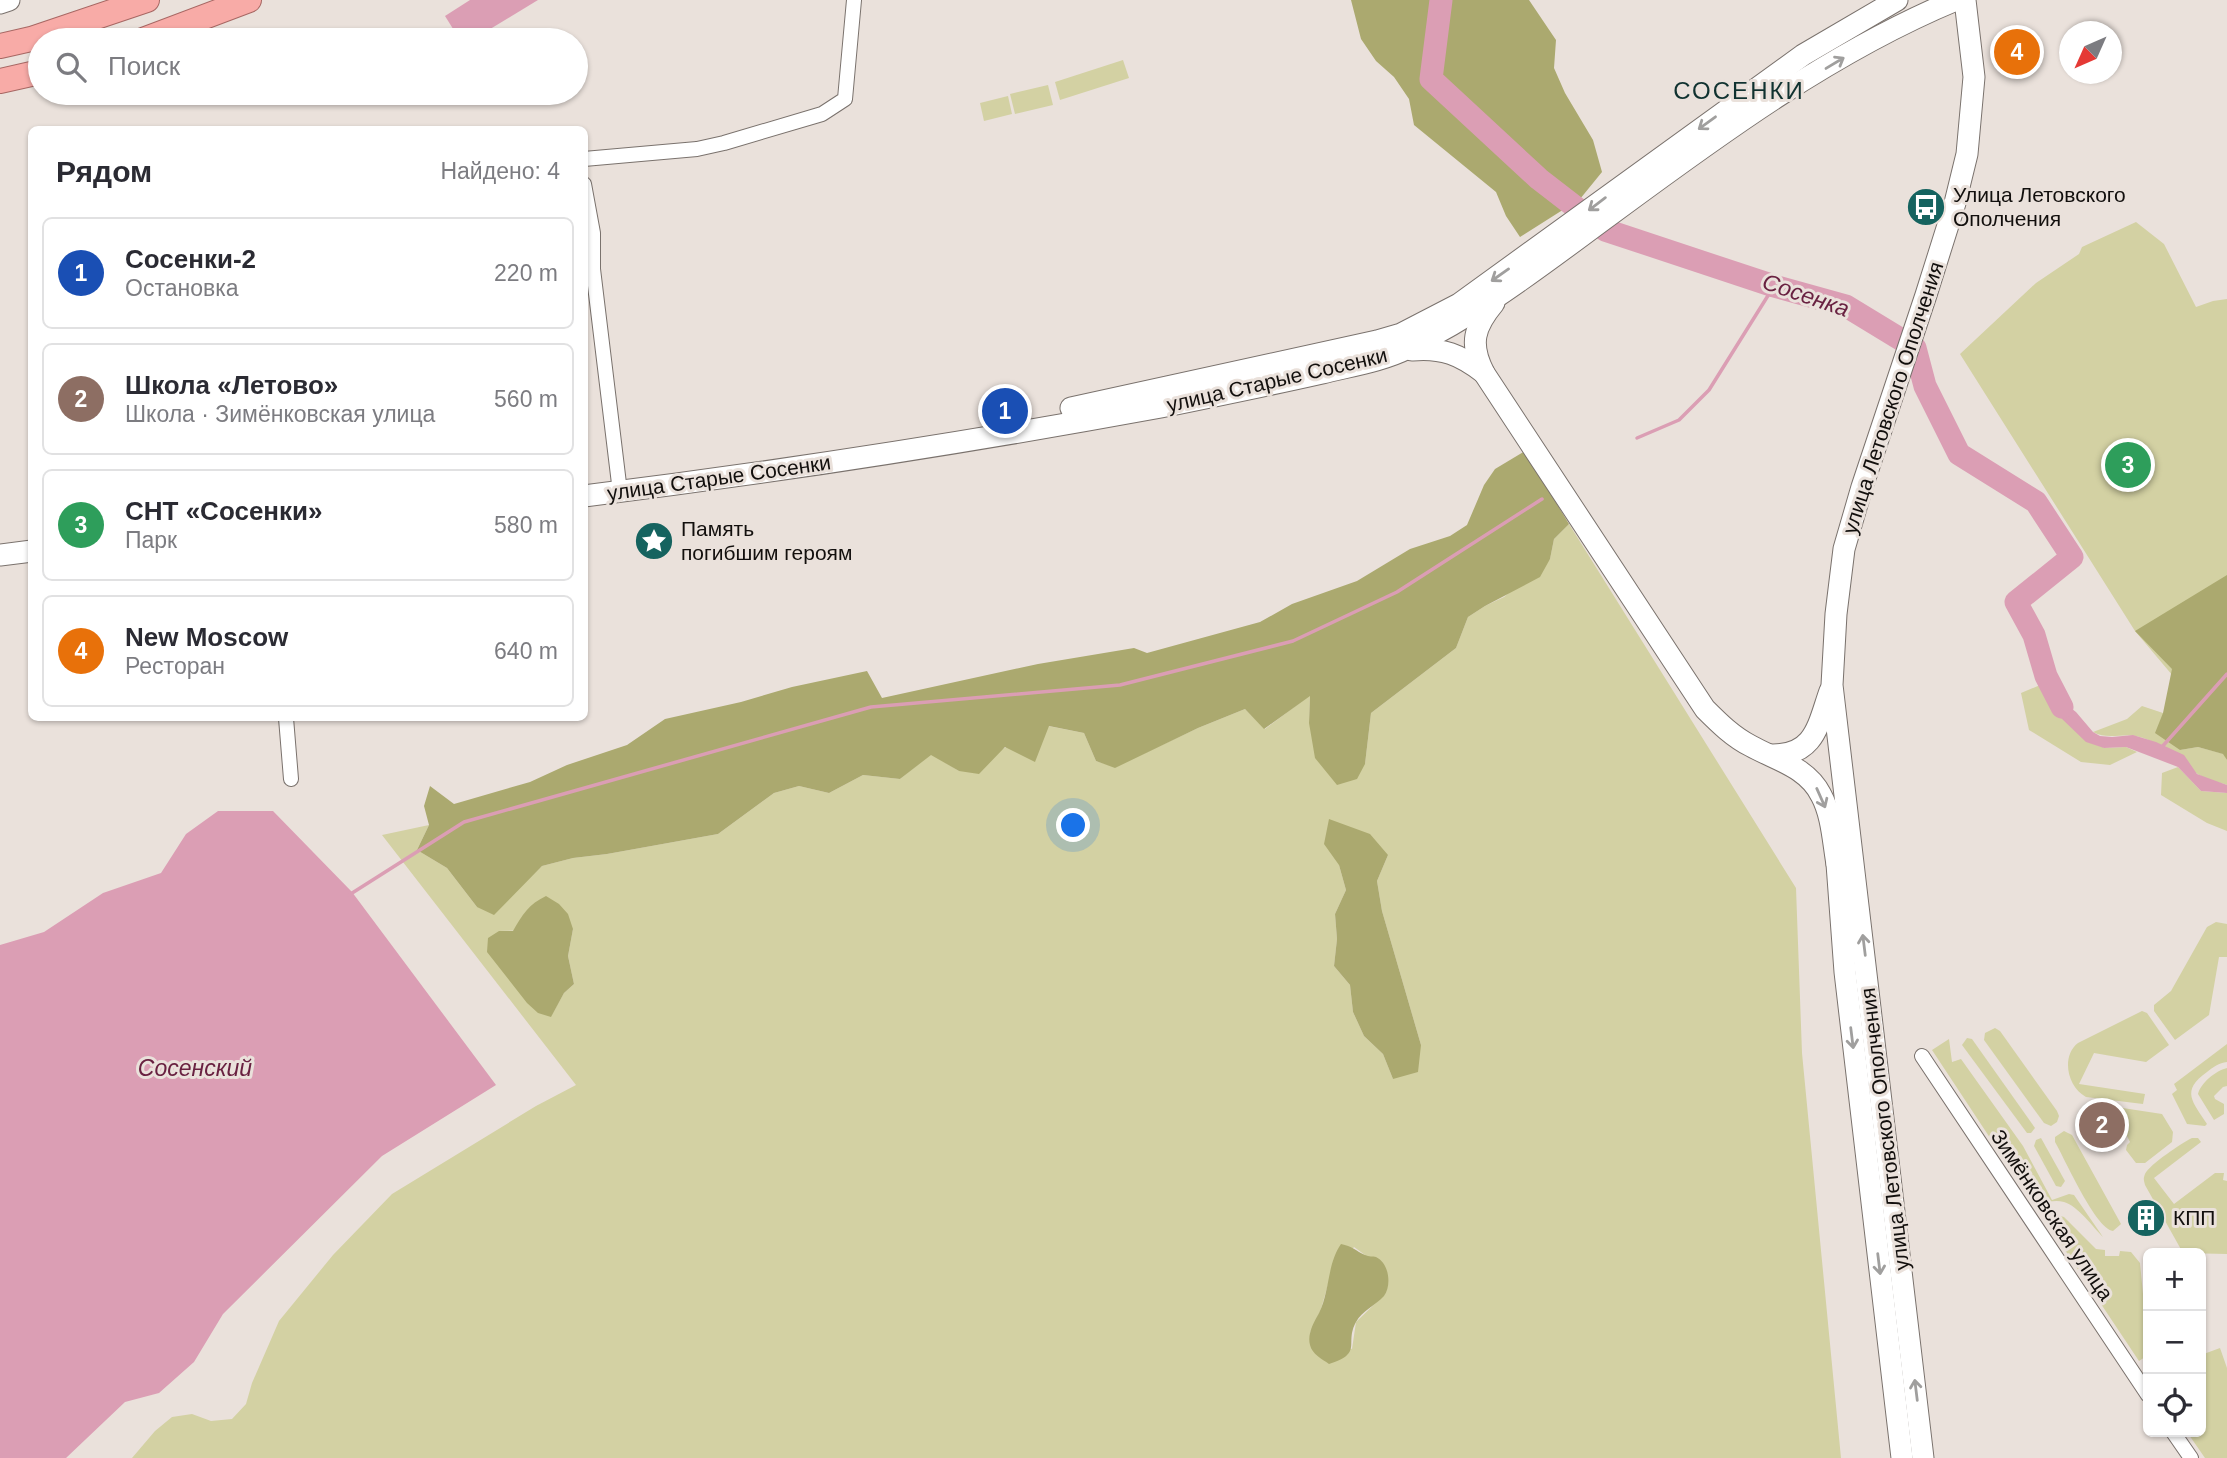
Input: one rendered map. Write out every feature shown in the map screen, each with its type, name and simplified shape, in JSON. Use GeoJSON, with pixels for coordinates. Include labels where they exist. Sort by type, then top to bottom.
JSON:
{"type":"FeatureCollection","features":[{"type":"Feature","properties":{"kind":"highway"},"geometry":{"type":"LineString","coordinates":[[64,28],[147,0]]}},
{"type":"Feature","properties":{"kind":"highway"},"geometry":{"type":"LineString","coordinates":[[176,28],[249,0]]}},
{"type":"Feature","properties":{"kind":"highway"},"geometry":{"type":"LineString","coordinates":[[0,46],[28,40]]}},
{"type":"Feature","properties":{"kind":"highway"},"geometry":{"type":"LineString","coordinates":[[0,81],[28,75]]}},
{"type":"Feature","properties":{"kind":"main road"},"geometry":{"type":"LineString","coordinates":[[0,3],[9,0]]}},
{"type":"Feature","properties":{"kind":"main road","name":"улица Старые Сосенки"},"geometry":{"type":"LineString","coordinates":[[588,495],[619,486],[1137,396],[1401,334],[1459,304],[1560,241],[1803,55],[1897,0]]}},
{"type":"Feature","properties":{"kind":"main road","name":"улица Старые Сосенки"},"geometry":{"type":"LineString","coordinates":[[1643,180],[1884,33],[1956,0]]}},
{"type":"Feature","properties":{"kind":"main road","name":"улица Летовского Ополчения"},"geometry":{"type":"LineString","coordinates":[[1923,1458],[1832,685],[1836,614],[1844,549],[1919,318],[1968,154],[1974,78],[1965,0]]}},
{"type":"Feature","properties":{"kind":"main road","name":"улица Старые Сосенки"},"geometry":{"type":"LineString","coordinates":[[588,484],[619,486],[996,437],[1232,393],[1341,368],[1404,351],[1461,321],[1500,296],[1560,241]]}},
{"type":"Feature","properties":{"kind":"main road"},"geometry":{"type":"LineString","coordinates":[[1500,296],[1485,314],[1475,336],[1476,359],[1484,373],[1705,709],[1726,730],[1750,746],[1799,770],[1812,781],[1822,796],[1830,822],[1837,864]]}},
{"type":"Feature","properties":{"kind":"main road"},"geometry":{"type":"LineString","coordinates":[[1404,351],[1430,348],[1444,350],[1466,360],[1484,373]]}},
{"type":"Feature","properties":{"kind":"main road"},"geometry":{"type":"LineString","coordinates":[[0,555],[28,552]]}},
{"type":"Feature","properties":{"kind":"main road"},"geometry":{"type":"LineString","coordinates":[[0,566],[28,563]]}},
{"type":"Feature","properties":{"kind":"main road"},"geometry":{"type":"LineString","coordinates":[[1771,755],[1785,756],[1806,746],[1814,735],[1832,685]]}},
{"type":"Feature","properties":{"kind":"main road","name":"улица Летовского Ополчения"},"geometry":{"type":"LineString","coordinates":[[1846,800],[1837,864],[1844,972],[1902,1458]]}},
{"type":"Feature","properties":{"kind":"street"},"geometry":{"type":"LineString","coordinates":[[588,159],[697,149],[822,114],[845,99],[854,0]]}},
{"type":"Feature","properties":{"kind":"street"},"geometry":{"type":"LineString","coordinates":[[588,206],[619,486]]}},
{"type":"Feature","properties":{"kind":"street"},"geometry":{"type":"LineString","coordinates":[[286,721],[292,779]]}},
{"type":"Feature","properties":{"kind":"street","name":"Зимёнковская улица"},"geometry":{"type":"LineString","coordinates":[[1922,1056],[2143,1388]]}},
{"type":"Feature","properties":{"kind":"street"},"geometry":{"type":"LineString","coordinates":[[2176,1437],[2191,1458]]}},
{"type":"Feature","properties":{"kind":"shaded area"},"geometry":{"type":"Polygon","coordinates":[[[1351,0],[1529,0],[1556,40],[1554,68],[1565,93],[1593,140],[1602,172],[1580,199],[1520,237],[1506,216],[1496,192],[1414,125],[1409,99],[1361,39],[1351,0]]]}},
{"type":"Feature","properties":{"kind":"shaded area"},"geometry":{"type":"Polygon","coordinates":[[[1123,60],[1129,78],[1060,100],[1055,82],[1123,60]]]}},
{"type":"Feature","properties":{"kind":"shaded area"},"geometry":{"type":"Polygon","coordinates":[[[1048,85],[1053,105],[1015,114],[1010,94],[1048,85]]]}},
{"type":"Feature","properties":{"kind":"shaded area"},"geometry":{"type":"Polygon","coordinates":[[[1008,96],[1012,114],[984,121],[980,103],[1008,96]]]}},
{"type":"Feature","properties":{"kind":"shaded area"},"geometry":{"type":"Polygon","coordinates":[[[2136,222],[2164,244],[2196,307],[2227,299],[2227,740],[2135,631],[1960,354],[2036,283],[2079,254],[2082,247],[2136,222]]]}},
{"type":"Feature","properties":{"kind":"shaded area"},"geometry":{"type":"Polygon","coordinates":[[[1525,451],[1569,524],[1554,539],[1550,559],[1540,577],[1468,617],[1456,648],[1371,713],[1365,764],[1357,779],[1337,785],[1315,758],[1309,723],[1310,696],[1264,729],[1245,709],[1198,728],[1115,768],[1096,761],[1084,733],[1049,726],[1035,762],[1005,747],[979,774],[959,771],[931,755],[900,779],[863,775],[829,793],[799,786],[774,793],[718,834],[573,858],[542,866],[494,915],[477,907],[447,868],[417,850],[429,825],[424,806],[430,786],[454,804],[530,782],[567,765],[627,745],[665,719],[867,671],[882,698],[1038,664],[1134,648],[1147,653],[1260,622],[1292,604],[1357,581],[1410,549],[1450,536],[1467,525],[1484,485],[1495,469],[1525,451]]]}},
{"type":"Feature","properties":{"kind":"shaded area"},"geometry":{"type":"Polygon","coordinates":[[[1569,524],[1796,888],[1802,1053],[1841,1458],[132,1458],[155,1431],[172,1417],[192,1414],[211,1421],[232,1419],[246,1404],[252,1383],[279,1321],[333,1255],[392,1194],[536,1106],[576,1085],[382,835],[429,825],[417,850],[447,868],[477,907],[522,885],[542,866],[573,858],[718,834],[774,793],[799,786],[829,793],[863,775],[900,779],[931,754],[959,771],[1048,726],[1084,733],[1096,761],[1115,767],[1245,709],[1265,729],[1310,695],[1309,723],[1365,764],[1371,713],[1456,648],[1468,617],[1504,597],[1550,559],[1554,539],[1569,524]],[[1388,855],[1339,865],[1346,890],[1335,914],[1337,939],[1334,966],[1350,985],[1353,1012],[1364,1036],[1383,1054],[1393,1079],[1421,1045],[1382,911],[1377,881],[1388,855]],[[573,929],[499,931],[551,1016],[564,993],[574,984],[568,956],[573,929]],[[1354,1247],[1329,1281],[1310,1333],[1352,1349],[1356,1322],[1385,1294],[1365,1255],[1354,1247]]]}},
{"type":"Feature","properties":{"kind":"shaded area"},"geometry":{"type":"Polygon","coordinates":[[[2227,575],[2227,760],[2223,754],[2198,747],[2180,750],[2155,733],[2163,713],[2172,669],[2135,631],[2227,575]]]}},
{"type":"Feature","properties":{"kind":"shaded area"},"geometry":{"type":"Polygon","coordinates":[[[2045,683],[2048,697],[2104,748],[2126,747],[2137,752],[2110,765],[2081,762],[2029,730],[2021,693],[2045,683]]]}},
{"type":"Feature","properties":{"kind":"shaded area"},"geometry":{"type":"Polygon","coordinates":[[[2142,706],[2163,713],[2180,750],[2198,747],[2224,754],[2227,760],[2227,785],[2199,775],[2154,742],[2131,735],[2104,736],[2093,732],[2127,719],[2142,706]]]}},
{"type":"Feature","properties":{"kind":"shaded area"},"geometry":{"type":"Polygon","coordinates":[[[2178,767],[2201,791],[2227,793],[2227,831],[2207,823],[2161,795],[2162,773],[2178,767]]]}},
{"type":"Feature","properties":{"kind":"shaded area"},"geometry":{"type":"Polygon","coordinates":[[[1329,819],[1370,834],[1388,855],[1377,881],[1382,911],[1421,1045],[1418,1072],[1393,1079],[1383,1054],[1364,1036],[1353,1012],[1350,985],[1334,966],[1337,939],[1335,914],[1346,890],[1339,865],[1324,844],[1329,819]]]}},
{"type":"Feature","properties":{"kind":"shaded area"},"geometry":{"type":"Polygon","coordinates":[[[546,896],[568,914],[573,929],[568,956],[574,984],[564,993],[551,1017],[538,1013],[527,1003],[487,952],[488,938],[499,931],[513,931],[526,910],[546,896]]]}},
{"type":"Feature","properties":{"kind":"shaded area"},"geometry":{"type":"Polygon","coordinates":[[[2216,922],[2227,924],[2227,957],[2219,957],[2209,1015],[2175,1040],[2154,1011],[2154,1005],[2171,991],[2207,927],[2216,922]]]}},
{"type":"Feature","properties":{"kind":"shaded area"},"geometry":{"type":"Polygon","coordinates":[[[2142,1011],[2147,1013],[2169,1045],[2146,1062],[2094,1053],[2079,1084],[2145,1094],[2143,1104],[2086,1097],[2074,1086],[2068,1071],[2069,1056],[2073,1049],[2078,1043],[2142,1011]]]}},
{"type":"Feature","properties":{"kind":"shaded area"},"geometry":{"type":"Polygon","coordinates":[[[1995,1028],[2000,1031],[2057,1111],[2057,1122],[2051,1126],[2044,1123],[1984,1040],[1985,1033],[1995,1028]]]}},
{"type":"Feature","properties":{"kind":"shaded area"},"geometry":{"type":"Polygon","coordinates":[[[1967,1038],[1972,1039],[2035,1128],[2031,1133],[2027,1133],[1962,1045],[1967,1038]]]}},
{"type":"Feature","properties":{"kind":"shaded area"},"geometry":{"type":"Polygon","coordinates":[[[1949,1039],[1952,1062],[1961,1059],[2023,1146],[2052,1200],[2074,1195],[2103,1237],[2069,1204],[2031,1200],[1932,1050],[1949,1039]]]}},
{"type":"Feature","properties":{"kind":"shaded area"},"geometry":{"type":"Polygon","coordinates":[[[2227,1044],[2227,1062],[2214,1067],[2199,1079],[2191,1091],[2194,1103],[2207,1124],[2187,1124],[2172,1094],[2177,1090],[2174,1084],[2227,1044]]]}},
{"type":"Feature","properties":{"kind":"shaded area"},"geometry":{"type":"Polygon","coordinates":[[[2227,1068],[2227,1086],[2214,1096],[2224,1104],[2224,1114],[2214,1120],[2198,1094],[2209,1078],[2227,1068]]]}},
{"type":"Feature","properties":{"kind":"shaded area"},"geometry":{"type":"Polygon","coordinates":[[[2116,1107],[2162,1114],[2173,1132],[2172,1142],[2145,1163],[2136,1163],[2126,1150],[2130,1142],[2127,1136],[2119,1137],[2106,1122],[2107,1112],[2116,1107]]]}},
{"type":"Feature","properties":{"kind":"shaded area"},"geometry":{"type":"Polygon","coordinates":[[[2064,1131],[2072,1135],[2121,1224],[2113,1231],[2106,1227],[2089,1206],[2055,1142],[2055,1137],[2064,1131]]]}},
{"type":"Feature","properties":{"kind":"shaded area"},"geometry":{"type":"Polygon","coordinates":[[[2041,1138],[2065,1181],[2061,1187],[2056,1186],[2034,1146],[2036,1140],[2041,1138]]]}},
{"type":"Feature","properties":{"kind":"shaded area"},"geometry":{"type":"Polygon","coordinates":[[[2192,1138],[2198,1138],[2201,1142],[2154,1178],[2174,1204],[2215,1173],[2224,1173],[2223,1180],[2227,1181],[2227,1254],[2206,1254],[2206,1248],[2180,1248],[2145,1185],[2145,1174],[2167,1154],[2192,1138]]]}},
{"type":"Feature","properties":{"kind":"shaded area"},"geometry":{"type":"Polygon","coordinates":[[[2057,1215],[2064,1217],[2096,1249],[2105,1250],[2105,1256],[2119,1256],[2120,1251],[2131,1252],[2140,1263],[2143,1358],[2139,1361],[2047,1223],[2057,1215]]]}},
{"type":"Feature","properties":{"kind":"shaded area"},"geometry":{"type":"Polygon","coordinates":[[[1341,1244],[1380,1260],[1388,1275],[1388,1286],[1384,1296],[1356,1322],[1350,1352],[1329,1364],[1313,1351],[1309,1337],[1323,1305],[1333,1260],[1341,1244]]]}},
{"type":"Feature","properties":{"kind":"shaded area"},"geometry":{"type":"Polygon","coordinates":[[[2220,1348],[2227,1368],[2227,1458],[2205,1458],[2190,1437],[2206,1437],[2206,1353],[2220,1348]]]}},
{"type":"Feature","properties":{"kind":"water"},"geometry":{"type":"Polygon","coordinates":[[[470,0],[538,0],[492,28],[452,28],[445,16],[470,0]]]}},
{"type":"Feature","properties":{"kind":"water"},"geometry":{"type":"Polygon","coordinates":[[[2056,672],[2067,705],[2093,732],[2112,737],[2133,735],[2156,742],[2184,755],[2197,774],[2227,785],[2227,793],[2201,791],[2178,767],[2126,747],[2104,748],[2086,742],[2060,717],[2048,697],[2045,683],[2056,672]]]}},
{"type":"Feature","properties":{"kind":"water","name":"Сосенский"},"geometry":{"type":"Polygon","coordinates":[[[218,811],[273,811],[352,892],[496,1085],[382,1156],[223,1314],[194,1362],[159,1393],[125,1402],[66,1458],[0,1458],[0,945],[44,932],[103,893],[161,873],[186,834],[218,811]]]}},
{"type":"Feature","properties":{"kind":"waterway","name":"Сосенка"},"geometry":{"type":"LineString","coordinates":[[1441,0],[1431,79],[1539,179],[1605,230],[1774,286],[1846,306],[1915,348],[1925,386],[1959,454],[2036,502],[2072,557],[2016,602],[2034,635],[2046,676],[2062,707]]}},
{"type":"Feature","properties":{"kind":"waterway"},"geometry":{"type":"LineString","coordinates":[[1637,438],[1679,420],[1709,390],[1774,286]]}},
{"type":"Feature","properties":{"kind":"waterway"},"geometry":{"type":"LineString","coordinates":[[349,895],[464,822],[871,707],[1120,685],[1293,641],[1397,592],[1542,499]]}},
{"type":"Feature","properties":{"kind":"waterway"},"geometry":{"type":"LineString","coordinates":[[2161,748],[2227,674]]}},
{"type":"Feature","properties":{"kind":"place","name":"New Moscow"},"geometry":{"type":"Point","coordinates":[2017,52]}},
{"type":"Feature","properties":{"kind":"place","name":"Улица Летовского Ополчения"},"geometry":{"type":"Point","coordinates":[1926,207]}},
{"type":"Feature","properties":{"kind":"place","name":"Сосенки-2"},"geometry":{"type":"Point","coordinates":[1005,411]}},
{"type":"Feature","properties":{"kind":"place","name":"СНТ «Сосенки»"},"geometry":{"type":"Point","coordinates":[2128,465]}},
{"type":"Feature","properties":{"kind":"place","name":"Память погибшим героям"},"geometry":{"type":"Point","coordinates":[654,541]}},
{"type":"Feature","properties":{"kind":"place","name":"Школа «Летово»"},"geometry":{"type":"Point","coordinates":[2102,1125]}},
{"type":"Feature","properties":{"kind":"place","name":"КПП"},"geometry":{"type":"Point","coordinates":[2146,1218]}},
{"type":"Feature","properties":{"kind":"district","name":"СОСЕНКИ"},"geometry":{"type":"Point","coordinates":[1739,91]}}]}
